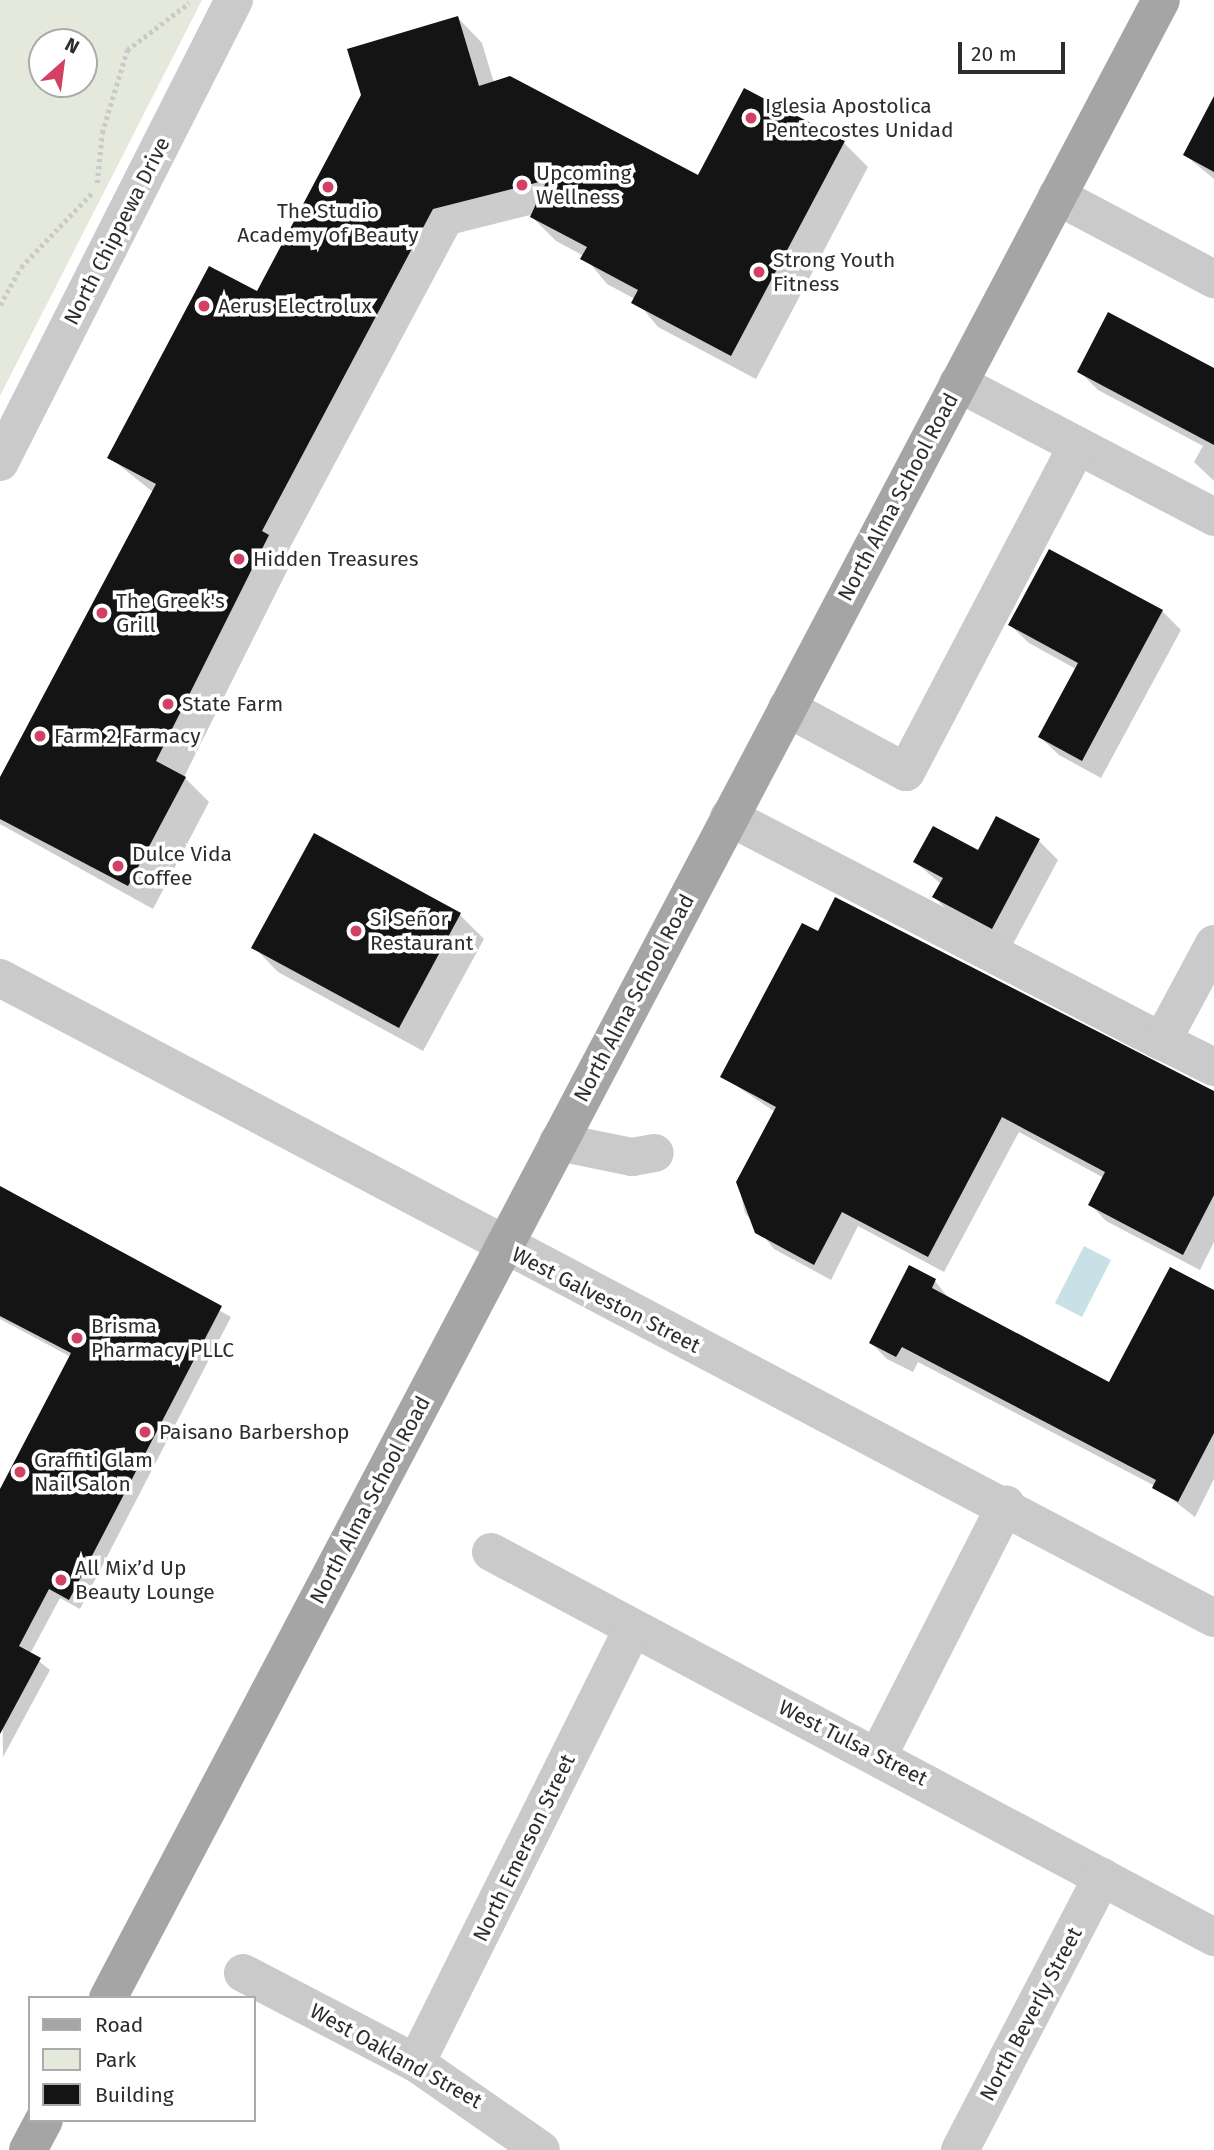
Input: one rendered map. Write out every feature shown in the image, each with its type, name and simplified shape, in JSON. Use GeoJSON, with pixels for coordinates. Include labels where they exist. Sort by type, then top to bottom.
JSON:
{"type":"FeatureCollection","features":[{"type":"Feature","properties":{"kind":"main road","name":"North Alma School Road"},"geometry":{"type":"LineString","coordinates":[[109,1996],[1161,0]]}},
{"type":"Feature","properties":{"kind":"main road"},"geometry":{"type":"LineString","coordinates":[[28,2150],[43,2122]]}},
{"type":"Feature","properties":{"kind":"street","name":"North Chippewa Drive"},"geometry":{"type":"LineString","coordinates":[[0,462],[234,0]]}},
{"type":"Feature","properties":{"kind":"street"},"geometry":{"type":"LineString","coordinates":[[1057,196],[1214,279]]}},
{"type":"Feature","properties":{"kind":"street"},"geometry":{"type":"LineString","coordinates":[[958,383],[1214,517]]}},
{"type":"Feature","properties":{"kind":"street"},"geometry":{"type":"LineString","coordinates":[[787,708],[906,772],[1077,446]]}},
{"type":"Feature","properties":{"kind":"street"},"geometry":{"type":"LineString","coordinates":[[729,817],[1214,1066]]}},
{"type":"Feature","properties":{"kind":"street"},"geometry":{"type":"LineString","coordinates":[[1162,1041],[1214,944]]}},
{"type":"Feature","properties":{"kind":"street","name":"West Galveston Street"},"geometry":{"type":"LineString","coordinates":[[0,978],[503,1247],[1006,1505],[1214,1618]]}},
{"type":"Feature","properties":{"kind":"street"},"geometry":{"type":"LineString","coordinates":[[558,1142],[632,1157],[656,1153]]}},
{"type":"Feature","properties":{"kind":"street"},"geometry":{"type":"LineString","coordinates":[[879,1754],[1006,1505]]}},
{"type":"Feature","properties":{"kind":"street","name":"West Tulsa Street"},"geometry":{"type":"LineString","coordinates":[[491,1552],[631,1632],[879,1754],[1214,1937]]}},
{"type":"Feature","properties":{"kind":"street","name":"North Emerson Street"},"geometry":{"type":"LineString","coordinates":[[416,2063],[631,1632]]}},
{"type":"Feature","properties":{"kind":"street","name":"North Beverly Street"},"geometry":{"type":"LineString","coordinates":[[960,2150],[1102,1877]]}},
{"type":"Feature","properties":{"kind":"street","name":"West Oakland Street"},"geometry":{"type":"LineString","coordinates":[[243,1973],[416,2063],[541,2150]]}},
{"type":"Feature","properties":{"kind":"path"},"geometry":{"type":"LineString","coordinates":[[0,305],[21,267],[95,188],[102,133],[127,50],[192,0]]}},
{"type":"Feature","properties":{"kind":"green space"},"geometry":{"type":"Polygon","coordinates":[[[0,0],[202,0],[0,396],[0,0]]]}},
{"type":"Feature","properties":{"kind":"water"},"geometry":{"type":"Polygon","coordinates":[[[1084,1246],[1111,1260],[1082,1317],[1055,1303],[1084,1246]]]}},
{"type":"Feature","properties":{"kind":"building"},"geometry":{"type":"Polygon","coordinates":[[[458,16],[479,86],[510,76],[698,175],[744,88],[845,141],[731,356],[631,303],[638,290],[580,259],[587,247],[530,217],[547,180],[433,209],[262,531],[269,535],[156,761],[186,777],[128,886],[0,819],[0,777],[156,484],[107,458],[209,266],[257,291],[361,95],[347,49],[458,16]]]}},
{"type":"Feature","properties":{"kind":"building"},"geometry":{"type":"Polygon","coordinates":[[[1214,96],[1214,172],[1183,155],[1214,96]]]}},
{"type":"Feature","properties":{"kind":"building"},"geometry":{"type":"Polygon","coordinates":[[[1108,312],[1214,368],[1214,445],[1077,372],[1108,312]]]}},
{"type":"Feature","properties":{"kind":"building"},"geometry":{"type":"Polygon","coordinates":[[[1049,549],[1163,610],[1082,761],[1038,737],[1078,663],[1008,625],[1049,549]]]}},
{"type":"Feature","properties":{"kind":"building"},"geometry":{"type":"Polygon","coordinates":[[[996,816],[1040,839],[992,929],[932,897],[943,878],[913,862],[933,826],[978,850],[996,816]]]}},
{"type":"Feature","properties":{"kind":"building","name":"Si Señor Restaurant"},"geometry":{"type":"Polygon","coordinates":[[[314,833],[461,913],[399,1028],[251,948],[314,833]]]}},
{"type":"Feature","properties":{"kind":"building"},"geometry":{"type":"Polygon","coordinates":[[[835,897],[1214,1091],[1214,1195],[1183,1255],[1088,1205],[1105,1172],[1002,1117],[928,1257],[842,1212],[814,1265],[755,1233],[736,1182],[776,1107],[720,1077],[802,923],[818,931],[835,897]]]}},
{"type":"Feature","properties":{"kind":"building"},"geometry":{"type":"Polygon","coordinates":[[[0,1186],[222,1306],[69,1600],[49,1589],[19,1646],[41,1658],[0,1734],[0,1489],[71,1353],[0,1316],[0,1186]]]}},
{"type":"Feature","properties":{"kind":"building"},"geometry":{"type":"Polygon","coordinates":[[[909,1265],[936,1279],[932,1288],[1109,1382],[1170,1267],[1214,1290],[1214,1433],[1178,1502],[1152,1488],[1156,1480],[902,1347],[896,1357],[869,1343],[909,1265]]]}},
{"type":"Feature","properties":{"kind":"place","name":"Iglesia Apostolica Pentecostes Unidad"},"geometry":{"type":"Point","coordinates":[751,118]}},
{"type":"Feature","properties":{"kind":"place","name":"Upcoming Wellness"},"geometry":{"type":"Point","coordinates":[522,185]}},
{"type":"Feature","properties":{"kind":"place","name":"The Studio Academy of Beauty"},"geometry":{"type":"Point","coordinates":[328,187]}},
{"type":"Feature","properties":{"kind":"place","name":"Strong Youth Fitness"},"geometry":{"type":"Point","coordinates":[759,272]}},
{"type":"Feature","properties":{"kind":"place","name":"Aerus Electrolux"},"geometry":{"type":"Point","coordinates":[204,306]}},
{"type":"Feature","properties":{"kind":"place","name":"Hidden Treasures"},"geometry":{"type":"Point","coordinates":[239,559]}},
{"type":"Feature","properties":{"kind":"place","name":"The Greek's Grill"},"geometry":{"type":"Point","coordinates":[102,613]}},
{"type":"Feature","properties":{"kind":"place","name":"State Farm"},"geometry":{"type":"Point","coordinates":[168,704]}},
{"type":"Feature","properties":{"kind":"place","name":"Farm 2 Farmacy"},"geometry":{"type":"Point","coordinates":[40,736]}},
{"type":"Feature","properties":{"kind":"place","name":"Dulce Vida Coffee"},"geometry":{"type":"Point","coordinates":[118,866]}},
{"type":"Feature","properties":{"kind":"place","name":"Si Señor Restaurant"},"geometry":{"type":"Point","coordinates":[356,931]}},
{"type":"Feature","properties":{"kind":"place","name":"Brisma Pharmacy PLLC"},"geometry":{"type":"Point","coordinates":[77,1338]}},
{"type":"Feature","properties":{"kind":"place","name":"Paisano Barbershop"},"geometry":{"type":"Point","coordinates":[145,1432]}},
{"type":"Feature","properties":{"kind":"place","name":"Graffiti Glam Nail Salon"},"geometry":{"type":"Point","coordinates":[20,1472]}},
{"type":"Feature","properties":{"kind":"place","name":"All Mix’d Up Beauty Lounge"},"geometry":{"type":"Point","coordinates":[61,1580]}}]}
